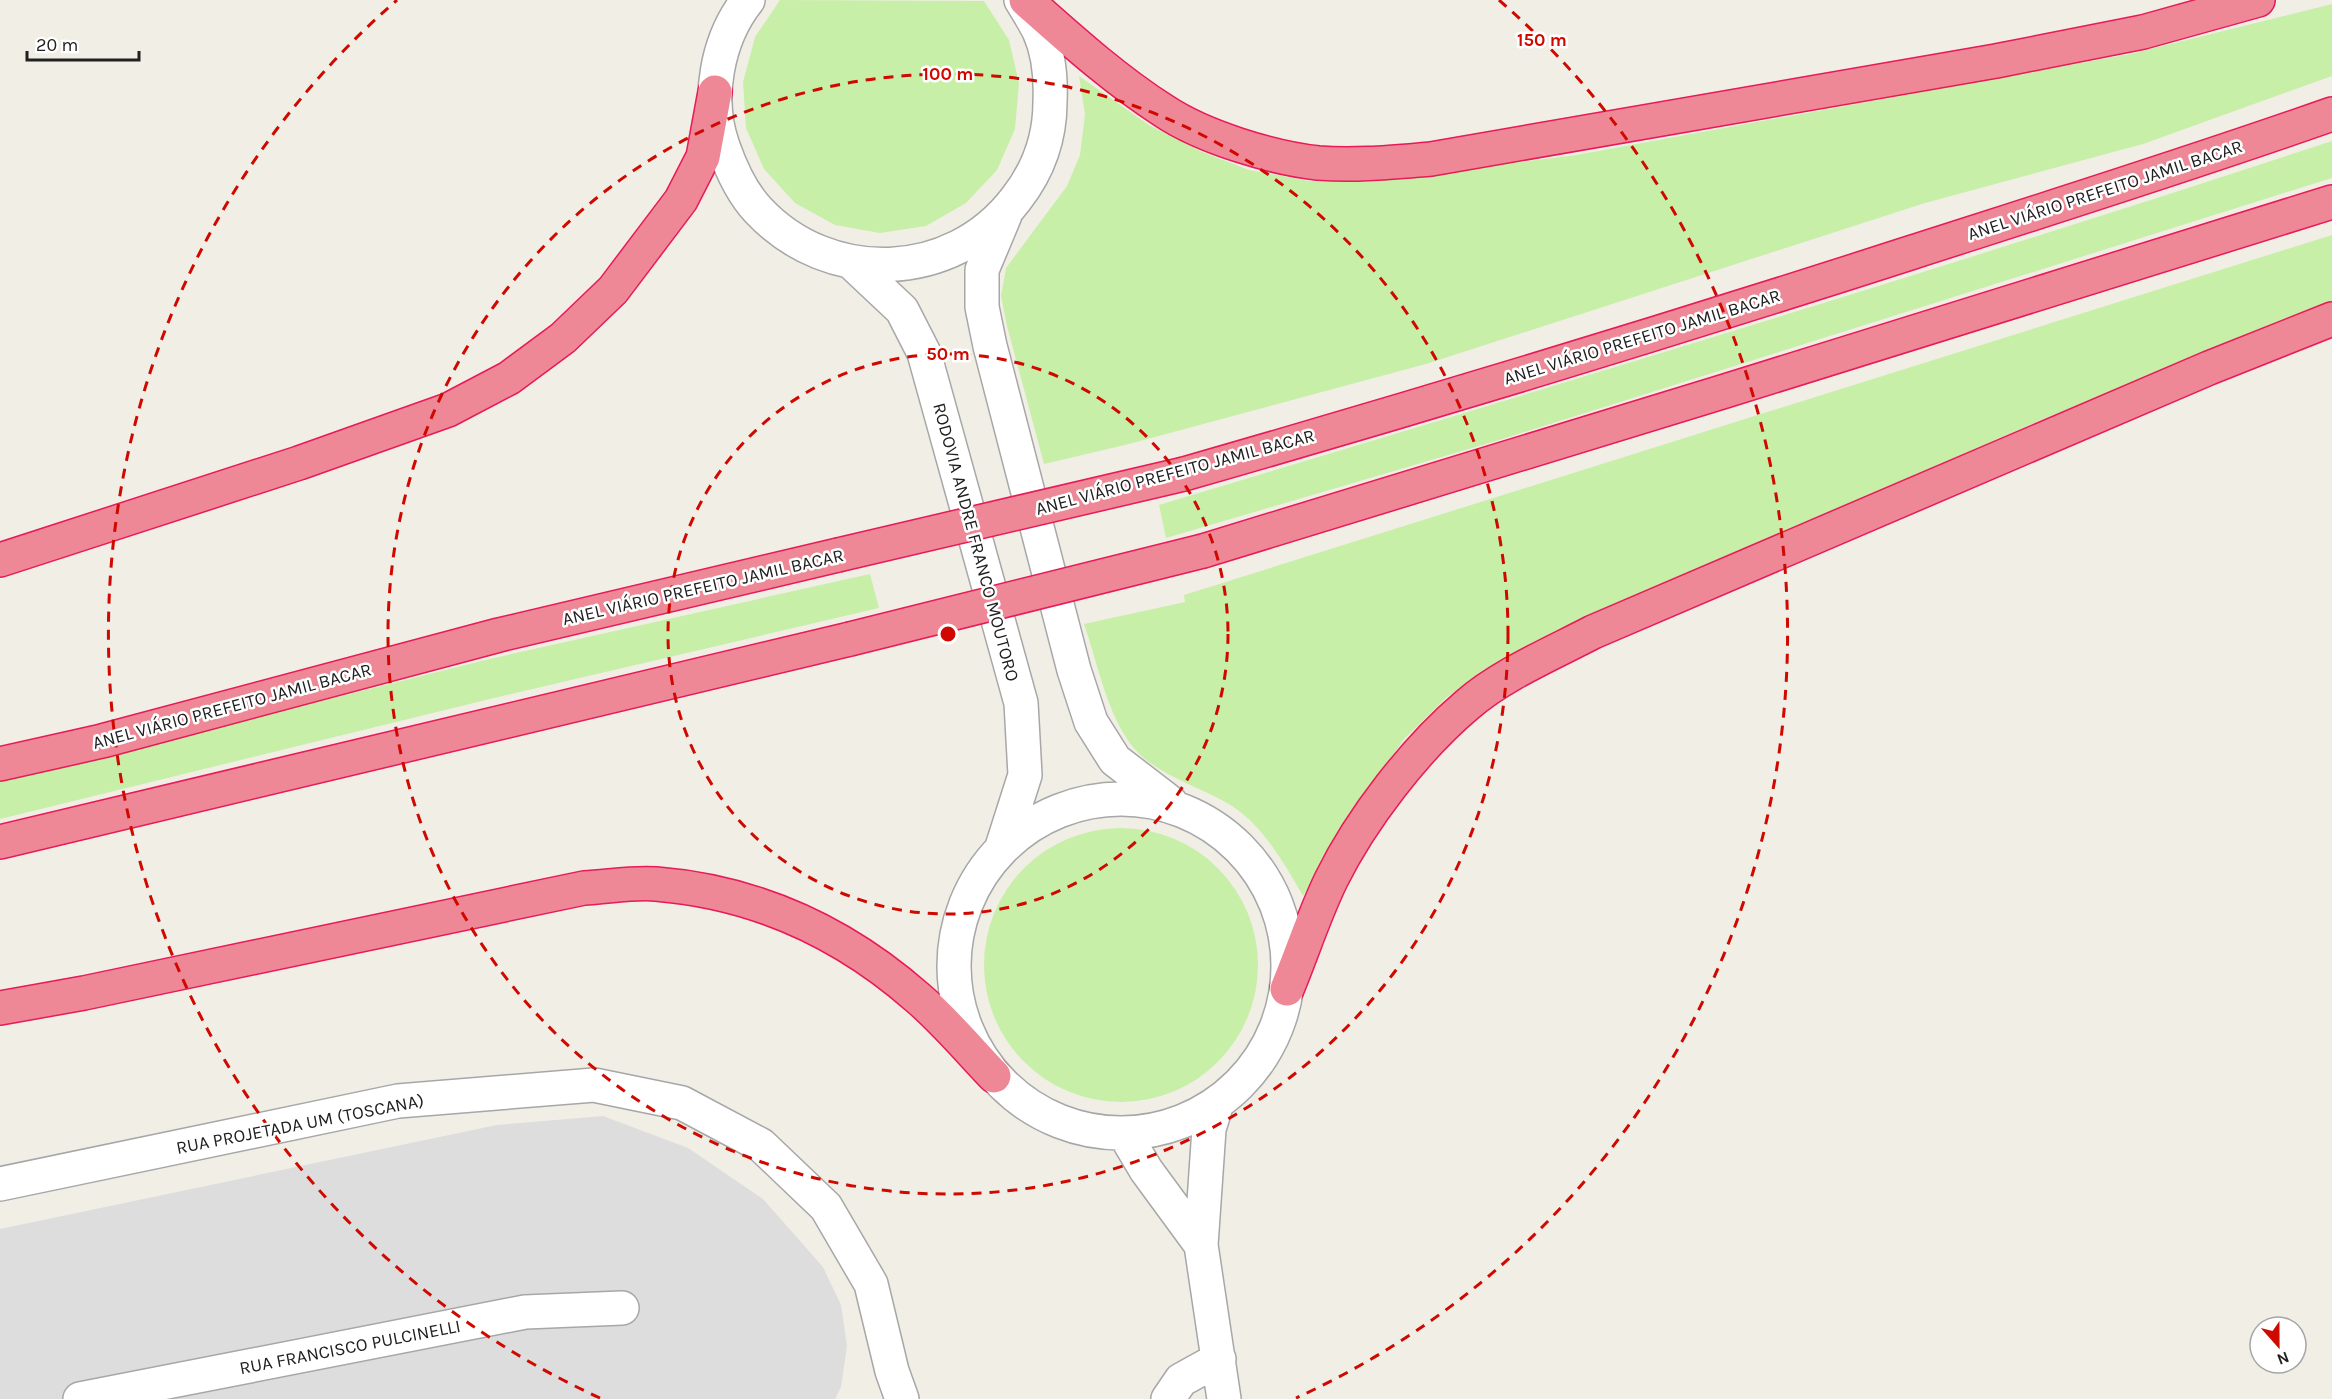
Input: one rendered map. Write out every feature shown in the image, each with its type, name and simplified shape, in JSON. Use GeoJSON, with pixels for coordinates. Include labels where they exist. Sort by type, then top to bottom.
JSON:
{"type":"FeatureCollection","features":[{"type":"Feature","properties":{"kind":"highway"},"geometry":{"type":"LineString","coordinates":[[1026,0],[1095,61],[1166,113],[1213,135],[1263,153],[1318,163],[1370,164],[1431,159],[1996,61],[2143,32],[2258,0]]}},
{"type":"Feature","properties":{"kind":"highway"},"geometry":{"type":"LineString","coordinates":[[0,560],[299,464],[448,410],[509,378],[563,338],[613,290],[681,200],[703,157],[715,92]]}},
{"type":"Feature","properties":{"kind":"highway","name":"ANEL VIÁRIO PREFEITO JAMIL BACAR"},"geometry":{"type":"LineString","coordinates":[[0,764],[102,741],[499,635],[1184,474],[1413,409],[1719,314],[2097,193],[2332,114]]}},
{"type":"Feature","properties":{"kind":"highway"},"geometry":{"type":"LineString","coordinates":[[0,842],[850,639],[1203,551],[2332,202]]}},
{"type":"Feature","properties":{"kind":"highway"},"geometry":{"type":"LineString","coordinates":[[1287,989],[1331,880],[1359,831],[1391,787],[1431,740],[1468,704],[1515,673],[1604,628],[2209,368],[2332,319]]}},
{"type":"Feature","properties":{"kind":"highway"},"geometry":{"type":"LineString","coordinates":[[0,1008],[84,993],[584,888],[654,884],[709,891],[755,903],[819,929],[869,959],[919,998],[994,1076]]}},
{"type":"Feature","properties":{"kind":"street"},"geometry":{"type":"LineString","coordinates":[[748,0],[738,13],[722,51],[715,92],[719,134],[733,174],[757,209],[784,233],[816,251],[851,262],[887,266],[920,261],[951,251],[980,235],[1006,213],[1027,185],[1042,155],[1050,122],[1051,76],[1040,33],[1021,0]]}},
{"type":"Feature","properties":{"kind":"street"},"geometry":{"type":"LineString","coordinates":[[1006,213],[982,270],[982,307],[1074,670],[1091,722],[1115,760],[1175,806],[1217,827],[1251,858],[1276,898],[1288,943],[1287,989],[1279,1023],[1264,1053],[1243,1080],[1217,1103],[1188,1119],[1157,1129],[1124,1133],[1088,1130],[1053,1119],[1021,1101],[994,1076],[970,1041],[956,1002],[952,960],[959,919],[975,880],[1002,847],[1039,819],[1083,802],[1129,798],[1175,806]]}},
{"type":"Feature","properties":{"kind":"street","name":"RODOVIA ANDRE FRANCO MOUTORO"},"geometry":{"type":"LineString","coordinates":[[851,262],[902,310],[924,352],[1021,703],[1025,775],[1002,847]]}},
{"type":"Feature","properties":{"kind":"street","name":"RUA PROJETADA UM (TOSCANA)"},"geometry":{"type":"LineString","coordinates":[[0,1184],[398,1101],[594,1085],[682,1103],[761,1145],[826,1207],[871,1284],[892,1371],[902,1399]]}},
{"type":"Feature","properties":{"kind":"street"},"geometry":{"type":"LineString","coordinates":[[1217,1103],[1209,1129],[1201,1245],[1224,1399]]}},
{"type":"Feature","properties":{"kind":"street"},"geometry":{"type":"LineString","coordinates":[[1124,1133],[1146,1170],[1201,1245]]}},
{"type":"Feature","properties":{"kind":"street","name":"RUA FRANCISCO PULCINELLI"},"geometry":{"type":"LineString","coordinates":[[80,1399],[525,1312],[622,1308]]}},
{"type":"Feature","properties":{"kind":"street"},"geometry":{"type":"LineString","coordinates":[[1168,1399],[1181,1380],[1219,1359]]}},
{"type":"Feature","properties":{"kind":"shaded area"},"geometry":{"type":"Polygon","coordinates":[[[603,1116],[688,1148],[763,1199],[823,1267],[841,1305],[847,1346],[841,1387],[835,1399],[0,1399],[0,1229],[497,1125],[603,1116]]]}},
{"type":"Feature","properties":{"kind":"green space"},"geometry":{"type":"Polygon","coordinates":[[[780,0],[984,1],[1009,40],[1019,83],[1015,129],[997,170],[966,203],[926,226],[880,233],[835,225],[795,203],[764,169],[746,128],[743,82],[755,37],[780,0]]]}},
{"type":"Feature","properties":{"kind":"green space"},"geometry":{"type":"Polygon","coordinates":[[[2332,4],[2332,76],[2143,144],[1925,203],[1426,364],[1129,444],[1044,464],[1001,296],[1006,268],[1067,186],[1080,155],[1085,114],[1079,76],[1149,125],[1200,151],[1249,170],[1309,181],[1364,182],[1576,155],[2130,54],[2332,4]]]}},
{"type":"Feature","properties":{"kind":"green space"},"geometry":{"type":"Polygon","coordinates":[[[2332,141],[2332,178],[1496,441],[1166,538],[1159,505],[1600,372],[2186,189],[2332,141]]]}},
{"type":"Feature","properties":{"kind":"green space"},"geometry":{"type":"Polygon","coordinates":[[[2332,235],[2332,302],[2036,422],[1616,606],[1497,664],[1447,697],[1404,739],[1303,896],[1272,846],[1241,813],[1216,797],[1160,770],[1137,751],[1119,726],[1107,697],[1084,624],[1185,602],[1184,595],[2332,235]]]}},
{"type":"Feature","properties":{"kind":"green space"},"geometry":{"type":"Polygon","coordinates":[[[870,574],[879,608],[490,699],[0,819],[0,781],[485,660],[870,574]]]}},
{"type":"Feature","properties":{"kind":"green space"},"geometry":{"type":"Polygon","coordinates":[[[1134,828],[1174,838],[1197,851],[1218,868],[1235,889],[1248,912],[1256,938],[1258,965],[1256,992],[1248,1018],[1235,1041],[1218,1062],[1197,1079],[1174,1092],[1148,1100],[1108,1102],[1068,1092],[1056,1086],[1034,1071],[1015,1052],[994,1018],[986,992],[984,952],[994,912],[1000,900],[1015,878],[1034,859],[1068,838],[1094,830],[1134,828]]]}}]}
